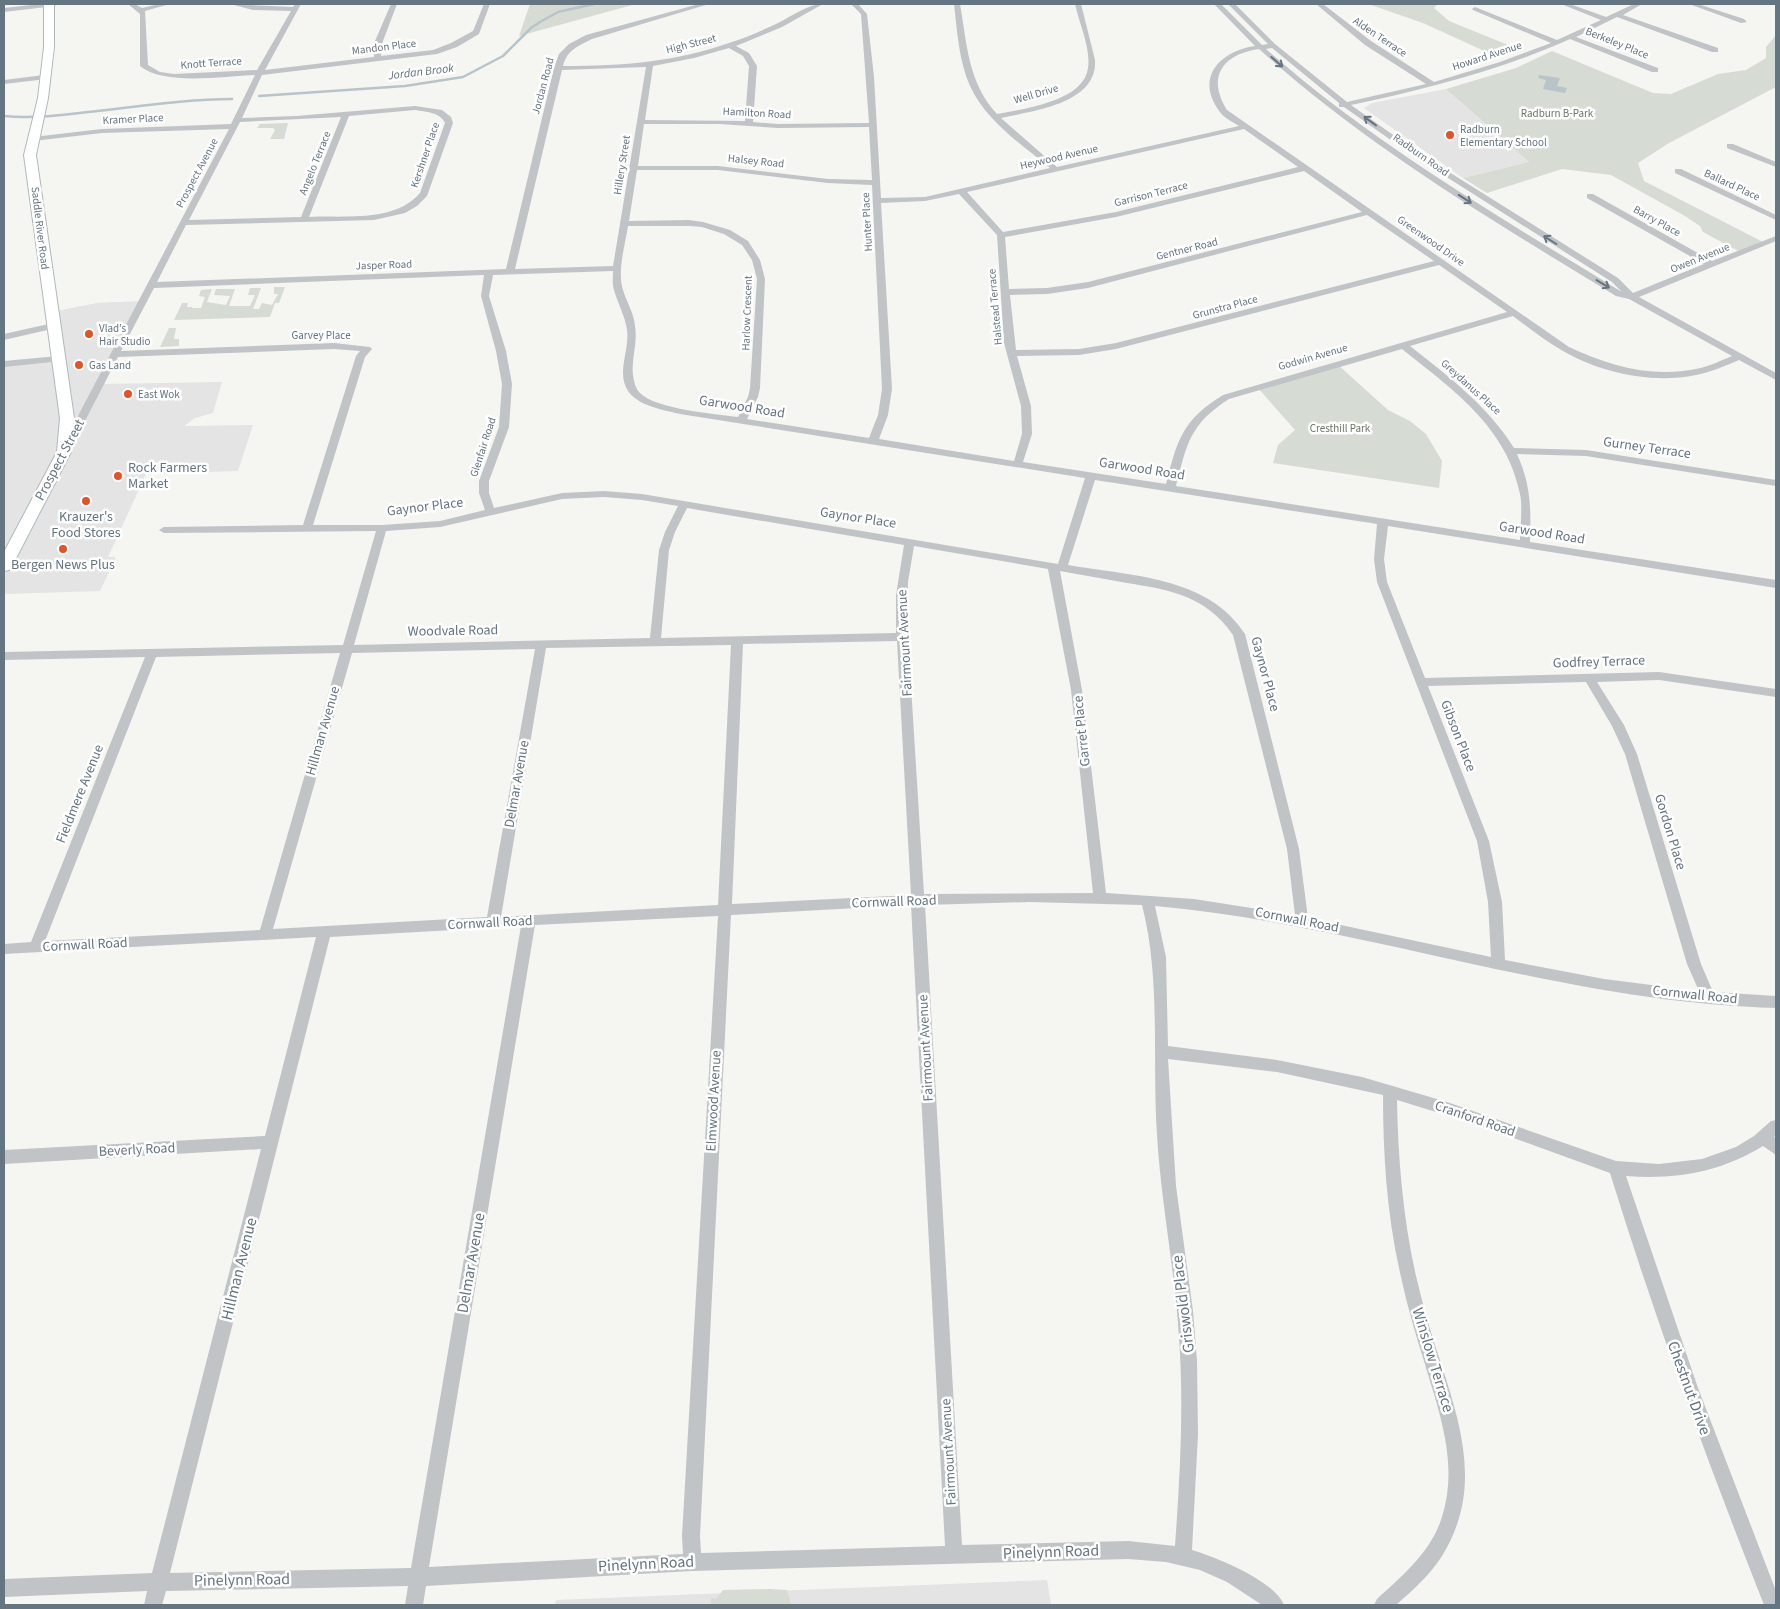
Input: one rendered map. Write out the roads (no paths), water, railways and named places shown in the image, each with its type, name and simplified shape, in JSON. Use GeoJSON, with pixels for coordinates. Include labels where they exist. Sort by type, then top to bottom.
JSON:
{"type":"FeatureCollection","features":[{"type":"Feature","properties":{"kind":"main road","name":"Saddle River Road"},"geometry":{"type":"LineString","coordinates":[[49,4],[49,47],[43,98],[32,139],[30,155],[67,418],[64,452]]}},
{"type":"Feature","properties":{"kind":"main road","name":"Prospect Street"},"geometry":{"type":"LineString","coordinates":[[4,566],[64,452]]}},
{"type":"Feature","properties":{"kind":"street"},"geometry":{"type":"LineString","coordinates":[[4,10],[55,4]]}},
{"type":"Feature","properties":{"kind":"street"},"geometry":{"type":"LineString","coordinates":[[131,4],[141,10],[166,4]]}},
{"type":"Feature","properties":{"kind":"street"},"geometry":{"type":"LineString","coordinates":[[233,4],[252,8],[297,6]]}},
{"type":"Feature","properties":{"kind":"street"},"geometry":{"type":"LineString","coordinates":[[377,60],[379,41],[394,4]]}},
{"type":"Feature","properties":{"kind":"street","name":"Mandon Place"},"geometry":{"type":"LineString","coordinates":[[260,72],[434,52],[471,36],[479,28],[487,4]]}},
{"type":"Feature","properties":{"kind":"street","name":"Jordan Road"},"geometry":{"type":"LineString","coordinates":[[510,272],[558,68],[566,51],[589,37],[706,4]]}},
{"type":"Feature","properties":{"kind":"street","name":"High Street"},"geometry":{"type":"LineString","coordinates":[[558,68],[650,64],[677,60],[730,45],[775,28],[820,4]]}},
{"type":"Feature","properties":{"kind":"street","name":"Hunter Place"},"geometry":{"type":"LineString","coordinates":[[854,4],[864,14],[876,183],[887,389],[883,415],[873,441]]}},
{"type":"Feature","properties":{"kind":"street"},"geometry":{"type":"LineString","coordinates":[[957,4],[969,71],[974,87],[996,117],[1055,170]]}},
{"type":"Feature","properties":{"kind":"street","name":"Well Drive"},"geometry":{"type":"LineString","coordinates":[[996,117],[1052,104],[1071,95],[1085,84],[1090,77],[1092,66],[1078,4]]}},
{"type":"Feature","properties":{"kind":"street","name":"Radburn Road"},"geometry":{"type":"LineString","coordinates":[[1217,4],[1261,47],[1333,106],[1409,161],[1500,221],[1619,294],[1632,297]]}},
{"type":"Feature","properties":{"kind":"street","name":"Radburn Road"},"geometry":{"type":"LineString","coordinates":[[1231,4],[1274,46],[1346,104],[1453,179],[1615,280],[1632,297],[1776,377]]}},
{"type":"Feature","properties":{"kind":"street","name":"Alden Terrace"},"geometry":{"type":"LineString","coordinates":[[1319,4],[1368,43],[1432,84]]}},
{"type":"Feature","properties":{"kind":"street"},"geometry":{"type":"LineString","coordinates":[[1564,4],[1607,20]]}},
{"type":"Feature","properties":{"kind":"street","name":"Howard Avenue"},"geometry":{"type":"LineString","coordinates":[[1333,106],[1432,84],[1498,65],[1558,43],[1639,4]]}},
{"type":"Feature","properties":{"kind":"street"},"geometry":{"type":"LineString","coordinates":[[1692,4],[1742,20],[1743,22]]}},
{"type":"Feature","properties":{"kind":"street","name":"Prospect Avenue"},"geometry":{"type":"LineString","coordinates":[[115,354],[236,123],[260,72],[297,6]]}},
{"type":"Feature","properties":{"kind":"street"},"geometry":{"type":"LineString","coordinates":[[1475,9],[1558,43]]}},
{"type":"Feature","properties":{"kind":"street","name":"Knott Terrace"},"geometry":{"type":"LineString","coordinates":[[141,10],[143,14],[142,62],[151,72],[166,76],[184,76],[260,72]]}},
{"type":"Feature","properties":{"kind":"street"},"geometry":{"type":"LineString","coordinates":[[1617,15],[1715,50]]}},
{"type":"Feature","properties":{"kind":"street","name":"Berkeley Place"},"geometry":{"type":"LineString","coordinates":[[1571,37],[1655,70]]}},
{"type":"Feature","properties":{"kind":"street"},"geometry":{"type":"LineString","coordinates":[[730,45],[746,55],[753,66],[749,124]]}},
{"type":"Feature","properties":{"kind":"street","name":"Greenwood Drive"},"geometry":{"type":"LineString","coordinates":[[1274,46],[1232,54],[1219,67],[1213,82],[1213,90],[1219,105],[1230,117],[1244,127],[1514,313],[1579,356],[1626,371],[1657,375],[1690,374],[1739,357]]}},
{"type":"Feature","properties":{"kind":"street","name":"Hillery Street"},"geometry":{"type":"LineString","coordinates":[[617,268],[650,64]]}},
{"type":"Feature","properties":{"kind":"street"},"geometry":{"type":"LineString","coordinates":[[4,82],[44,77]]}},
{"type":"Feature","properties":{"kind":"street","name":"Kershner Place"},"geometry":{"type":"LineString","coordinates":[[183,223],[374,217],[394,213],[412,206],[424,194],[449,123],[444,115],[424,109],[236,123]]}},
{"type":"Feature","properties":{"kind":"street","name":"Angelo Terrace"},"geometry":{"type":"LineString","coordinates":[[304,219],[346,114]]}},
{"type":"Feature","properties":{"kind":"street","name":"Hamilton Road"},"geometry":{"type":"LineString","coordinates":[[641,122],[719,122],[801,126],[872,125]]}},
{"type":"Feature","properties":{"kind":"street","name":"Kramer Place"},"geometry":{"type":"LineString","coordinates":[[32,139],[102,131],[236,123]]}},
{"type":"Feature","properties":{"kind":"street","name":"Heywood Avenue"},"geometry":{"type":"LineString","coordinates":[[877,201],[910,200],[961,191],[1244,127]]}},
{"type":"Feature","properties":{"kind":"street"},"geometry":{"type":"LineString","coordinates":[[1730,146],[1776,165]]}},
{"type":"Feature","properties":{"kind":"street","name":"Halsey Road"},"geometry":{"type":"LineString","coordinates":[[633,168],[718,168],[828,181],[876,183]]}},
{"type":"Feature","properties":{"kind":"street","name":"Garrison Terrace"},"geometry":{"type":"LineString","coordinates":[[1001,235],[1052,228],[1122,213],[1305,168]]}},
{"type":"Feature","properties":{"kind":"street","name":"Ballard Place"},"geometry":{"type":"LineString","coordinates":[[1678,171],[1776,218]]}},
{"type":"Feature","properties":{"kind":"street"},"geometry":{"type":"LineString","coordinates":[[961,191],[1001,235]]}},
{"type":"Feature","properties":{"kind":"street","name":"Barry Place"},"geometry":{"type":"LineString","coordinates":[[1590,196],[1712,265]]}},
{"type":"Feature","properties":{"kind":"street","name":"Gentner Road"},"geometry":{"type":"LineString","coordinates":[[1006,292],[1047,291],[1088,285],[1370,212]]}},
{"type":"Feature","properties":{"kind":"street","name":"Harlow Crescent"},"geometry":{"type":"LineString","coordinates":[[624,224],[689,224],[715,228],[727,232],[745,243],[756,260],[761,279],[755,388],[753,397],[741,421]]}},
{"type":"Feature","properties":{"kind":"street","name":"Halstead Terrace"},"geometry":{"type":"LineString","coordinates":[[1001,235],[1009,343],[1026,406],[1027,419],[1027,434],[1018,463]]}},
{"type":"Feature","properties":{"kind":"street","name":"Owen Avenue"},"geometry":{"type":"LineString","coordinates":[[1632,297],[1776,238]]}},
{"type":"Feature","properties":{"kind":"street","name":"Grunstra Place"},"geometry":{"type":"LineString","coordinates":[[1011,353],[1079,352],[1124,345],[1441,262]]}},
{"type":"Feature","properties":{"kind":"street","name":"Jasper Road"},"geometry":{"type":"LineString","coordinates":[[151,284],[617,268]]}},
{"type":"Feature","properties":{"kind":"street","name":"Garwood Road"},"geometry":{"type":"LineString","coordinates":[[617,268],[618,289],[630,319],[632,334],[628,381],[634,392],[648,403],[662,408],[1776,584]]}},
{"type":"Feature","properties":{"kind":"street","name":"Glenfair Road"},"geometry":{"type":"LineString","coordinates":[[489,273],[485,296],[502,350],[508,401],[501,438],[484,481],[484,492],[490,512]]}},
{"type":"Feature","properties":{"kind":"street","name":"Godwin Avenue"},"geometry":{"type":"LineString","coordinates":[[1170,488],[1185,434],[1201,413],[1213,404],[1240,392],[1514,313]]}},
{"type":"Feature","properties":{"kind":"street"},"geometry":{"type":"LineString","coordinates":[[4,337],[53,326]]}},
{"type":"Feature","properties":{"kind":"street","name":"Greydanus Place"},"geometry":{"type":"LineString","coordinates":[[1403,344],[1480,409],[1503,435],[1512,451],[1526,497],[1525,544]]}},
{"type":"Feature","properties":{"kind":"street","name":"Garvey Place"},"geometry":{"type":"LineString","coordinates":[[115,354],[334,346],[367,349],[361,356],[307,528]]}},
{"type":"Feature","properties":{"kind":"street","name":"Prospect Street"},"geometry":{"type":"LineString","coordinates":[[64,452],[115,354]]}},
{"type":"Feature","properties":{"kind":"street"},"geometry":{"type":"LineString","coordinates":[[4,364],[58,359]]}},
{"type":"Feature","properties":{"kind":"street","name":"Gurney Terrace"},"geometry":{"type":"LineString","coordinates":[[1512,451],[1586,453],[1776,483]]}},
{"type":"Feature","properties":{"kind":"street","name":"Garret Place"},"geometry":{"type":"LineString","coordinates":[[1091,475],[1077,519],[1058,567],[1079,695],[1100,898]]}},
{"type":"Feature","properties":{"kind":"street","name":"Gaynor Place"},"geometry":{"type":"LineString","coordinates":[[164,530],[382,528],[440,524],[543,499],[583,494],[628,495],[1058,567],[1183,590],[1209,602],[1231,622],[1243,646],[1293,849],[1300,892],[1302,920]]}},
{"type":"Feature","properties":{"kind":"street"},"geometry":{"type":"LineString","coordinates":[[655,642],[664,550],[670,532],[684,504]]}},
{"type":"Feature","properties":{"kind":"street","name":"Gibson Place"},"geometry":{"type":"LineString","coordinates":[[1383,521],[1379,559],[1382,582],[1482,840],[1491,871],[1498,929],[1498,964]]}},
{"type":"Feature","properties":{"kind":"street","name":"Hillman Avenue"},"geometry":{"type":"LineString","coordinates":[[266,935],[382,528]]}},
{"type":"Feature","properties":{"kind":"street","name":"Fairmount Avenue"},"geometry":{"type":"LineString","coordinates":[[910,542],[902,584],[902,637],[954,1555]]}},
{"type":"Feature","properties":{"kind":"street","name":"Woodvale Road"},"geometry":{"type":"LineString","coordinates":[[4,656],[902,637]]}},
{"type":"Feature","properties":{"kind":"street","name":"Elmwood Avenue"},"geometry":{"type":"LineString","coordinates":[[692,1562],[691,1536],[725,910],[736,640]]}},
{"type":"Feature","properties":{"kind":"street","name":"Delmar Avenue"},"geometry":{"type":"LineString","coordinates":[[493,923],[541,644]]}},
{"type":"Feature","properties":{"kind":"street","name":"Fieldmere Avenue"},"geometry":{"type":"LineString","coordinates":[[36,947],[152,652]]}},
{"type":"Feature","properties":{"kind":"street","name":"Godfrey Terrace"},"geometry":{"type":"LineString","coordinates":[[1422,682],[1589,678],[1632,675],[1659,676],[1776,692]]}},
{"type":"Feature","properties":{"kind":"street","name":"Gordon Place"},"geometry":{"type":"LineString","coordinates":[[1589,678],[1618,725],[1631,754],[1694,964],[1709,999]]}},
{"type":"Feature","properties":{"kind":"street","name":"Cornwall Road"},"geometry":{"type":"LineString","coordinates":[[4,949],[918,900],[1100,898],[1147,900],[1237,909],[1302,920],[1498,964],[1633,988],[1709,999],[1776,1003]]}},
{"type":"Feature","properties":{"kind":"street"},"geometry":{"type":"LineString","coordinates":[[1147,900],[1159,957],[1162,1052]]}},
{"type":"Feature","properties":{"kind":"street","name":"Delmar Avenue"},"geometry":{"type":"LineString","coordinates":[[414,1605],[529,921]]}},
{"type":"Feature","properties":{"kind":"street","name":"Hillman Avenue"},"geometry":{"type":"LineString","coordinates":[[154,1605],[324,932]]}},
{"type":"Feature","properties":{"kind":"street","name":"Cranford Road"},"geometry":{"type":"LineString","coordinates":[[1162,1052],[1227,1058],[1287,1067],[1390,1091],[1616,1168],[1669,1171],[1697,1168],[1720,1162],[1744,1152],[1764,1138],[1776,1126]]}},
{"type":"Feature","properties":{"kind":"street","name":"Griswold Place"},"geometry":{"type":"LineString","coordinates":[[1162,1052],[1166,1168],[1170,1212],[1185,1308],[1189,1361],[1190,1416],[1183,1557]]}},
{"type":"Feature","properties":{"kind":"street","name":"Winslow Terrace"},"geometry":{"type":"LineString","coordinates":[[1383,1605],[1424,1566],[1440,1542],[1451,1514],[1457,1488],[1458,1457],[1453,1426],[1424,1337],[1408,1274],[1397,1215],[1392,1172],[1390,1091]]}},
{"type":"Feature","properties":{"kind":"street"},"geometry":{"type":"LineString","coordinates":[[1764,1138],[1776,1148]]}},
{"type":"Feature","properties":{"kind":"street","name":"Beverly Road"},"geometry":{"type":"LineString","coordinates":[[4,1158],[271,1142]]}},
{"type":"Feature","properties":{"kind":"street","name":"Chestnut Drive"},"geometry":{"type":"LineString","coordinates":[[1616,1168],[1675,1350],[1727,1490],[1773,1605]]}},
{"type":"Feature","properties":{"kind":"street","name":"Pinelynn Road"},"geometry":{"type":"LineString","coordinates":[[4,1588],[160,1582],[418,1577],[692,1562],[1107,1550],[1151,1551],[1183,1557],[1216,1568],[1245,1581],[1275,1605]]}},
{"type":"Feature","properties":{"kind":"waterway","name":"Jordan Brook"},"geometry":{"type":"LineString","coordinates":[[259,96],[405,86],[463,77],[503,56],[531,28],[540,22],[558,12],[594,4]]}},
{"type":"Feature","properties":{"kind":"waterway","name":"Jordan Brook"},"geometry":{"type":"LineString","coordinates":[[4,116],[46,116],[178,102],[232,99]]}},
{"type":"Feature","properties":{"kind":"place","name":"Radburn Elementary School"},"geometry":{"type":"Point","coordinates":[1450,135]}},
{"type":"Feature","properties":{"kind":"place","name":"Vlad’s Hair Studio"},"geometry":{"type":"Point","coordinates":[89,334]}},
{"type":"Feature","properties":{"kind":"place","name":"Gas Land"},"geometry":{"type":"Point","coordinates":[79,365]}},
{"type":"Feature","properties":{"kind":"place","name":"East Wok"},"geometry":{"type":"Point","coordinates":[128,394]}},
{"type":"Feature","properties":{"kind":"place","name":"Rock Farmers Market"},"geometry":{"type":"Point","coordinates":[118,476]}},
{"type":"Feature","properties":{"kind":"place","name":"Krauzer's Food Stores"},"geometry":{"type":"Point","coordinates":[86,501]}},
{"type":"Feature","properties":{"kind":"place","name":"Bergen News Plus"},"geometry":{"type":"Point","coordinates":[63,549]}},
{"type":"Feature","properties":{"kind":"park label","name":"Radburn B-Park"},"geometry":{"type":"Point","coordinates":[1557,113]}},
{"type":"Feature","properties":{"kind":"park label","name":"Cresthill Park"},"geometry":{"type":"Point","coordinates":[1340,428]}}]}
